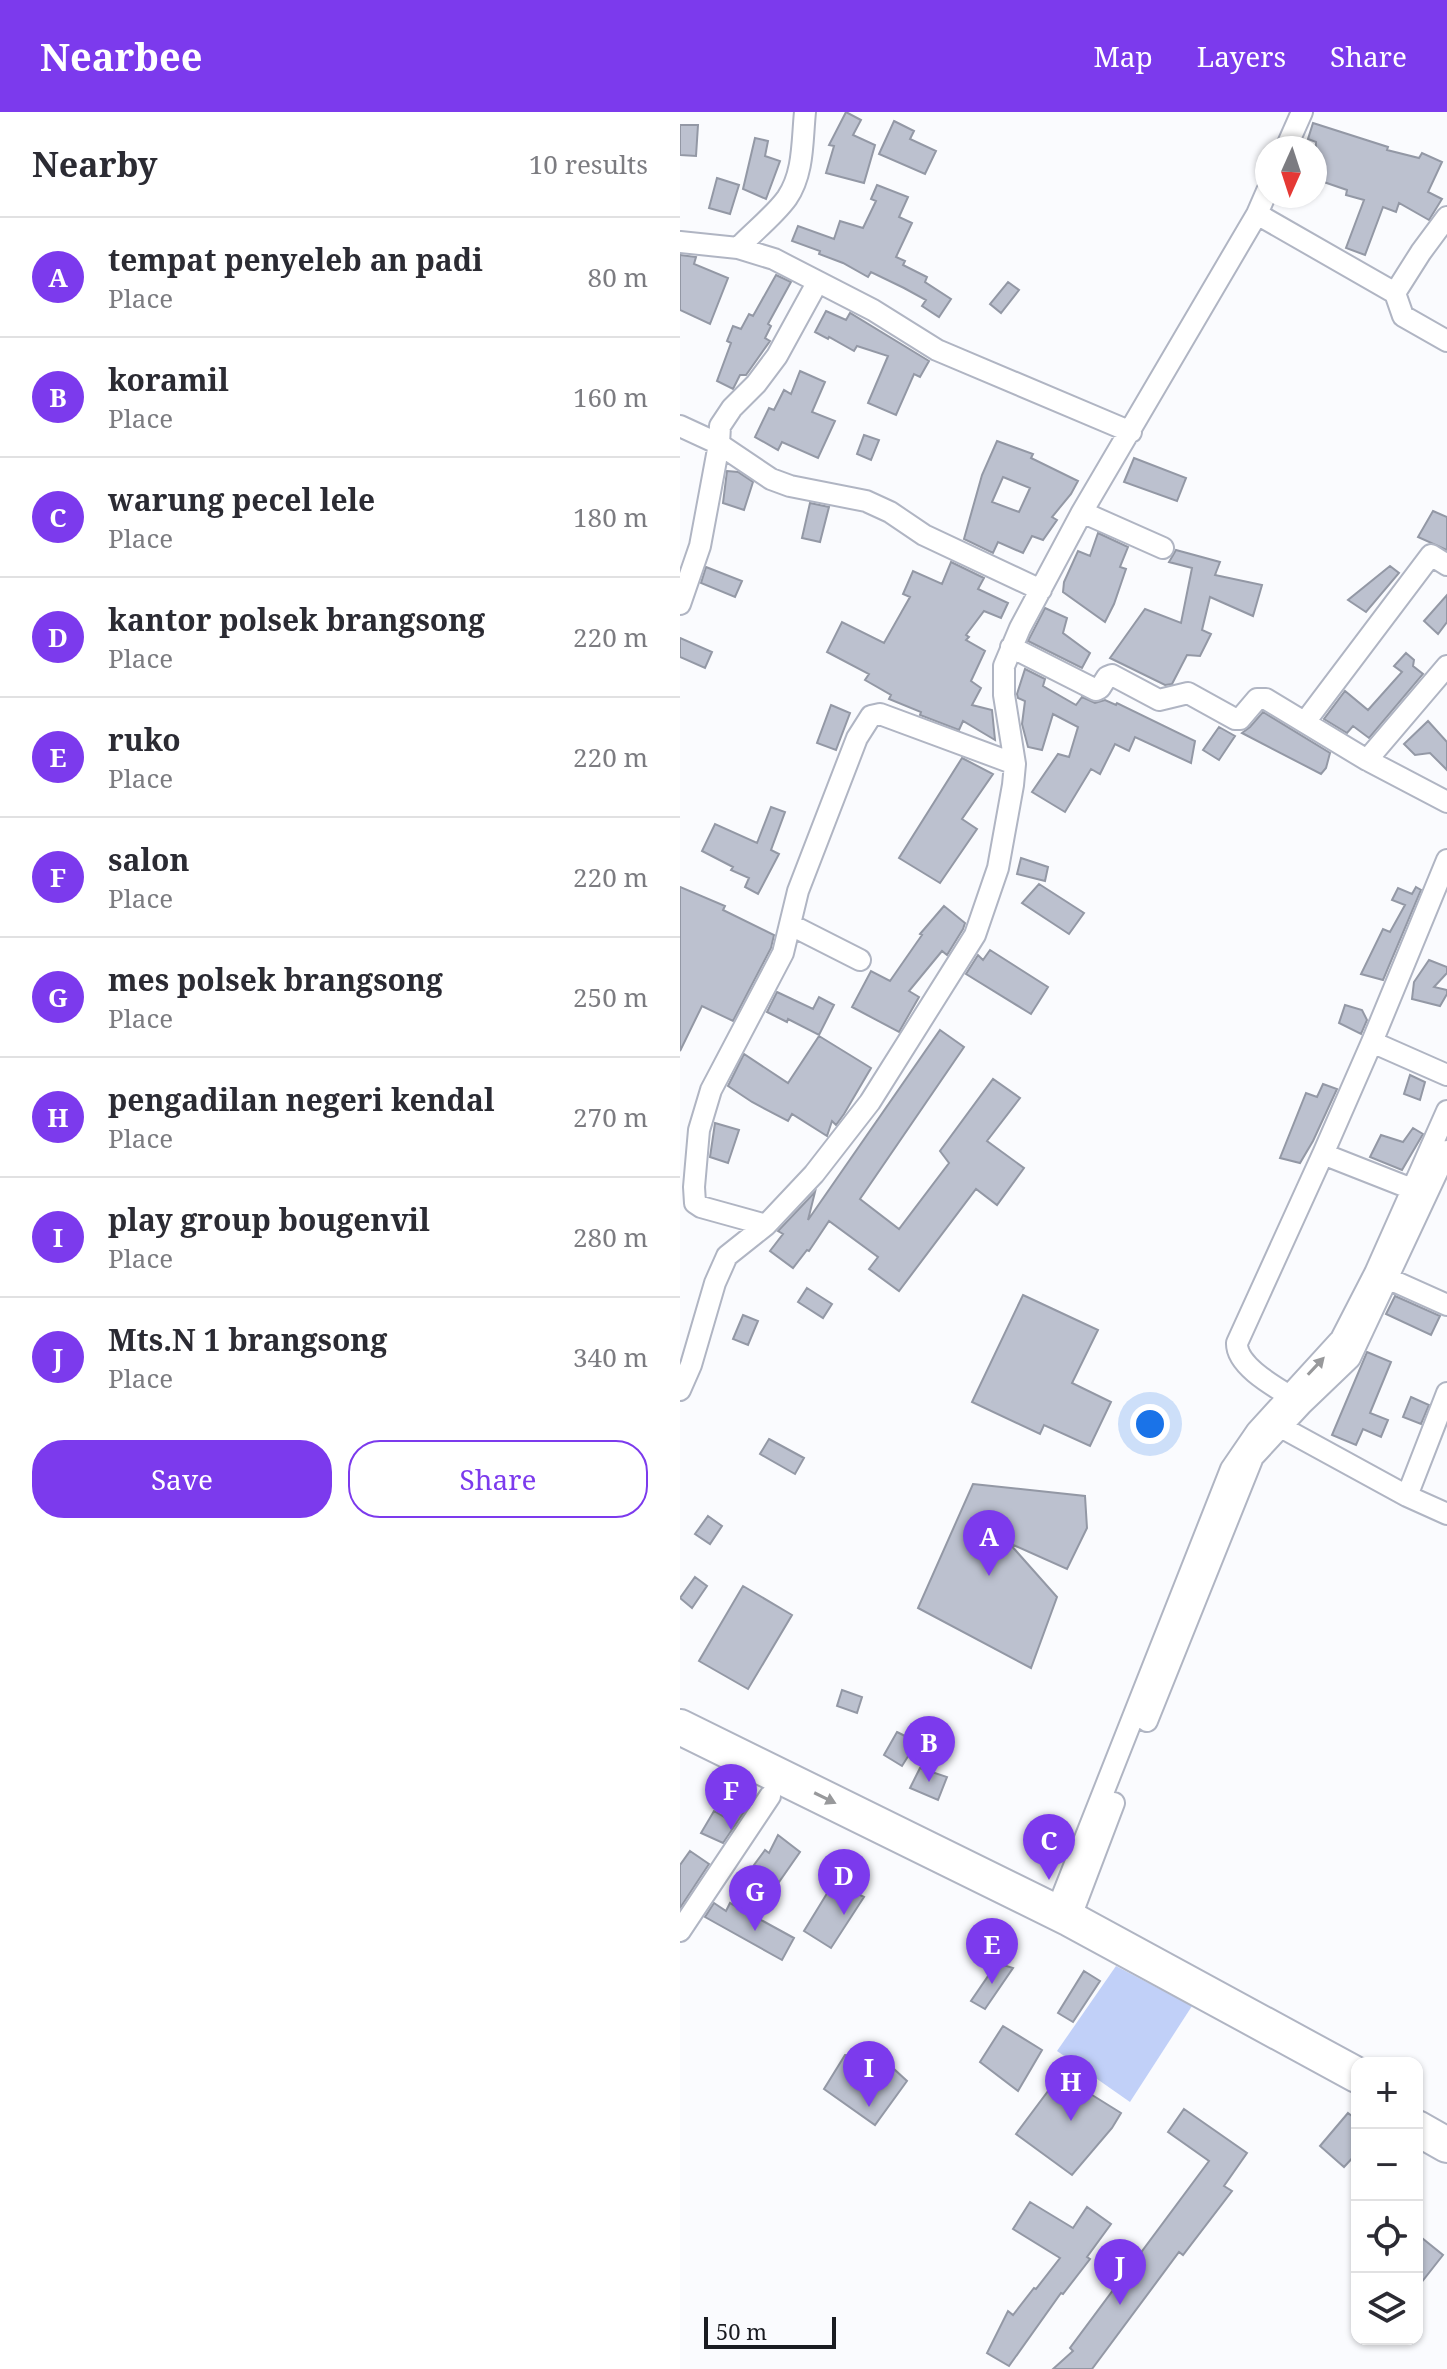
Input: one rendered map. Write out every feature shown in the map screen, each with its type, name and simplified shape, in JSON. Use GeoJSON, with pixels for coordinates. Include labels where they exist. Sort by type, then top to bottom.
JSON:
{"type":"FeatureCollection","features":[{"type":"Feature","properties":{"kind":"highway"},"geometry":{"type":"LineString","coordinates":[[680,1727],[1063,1915],[1351,2072]]}},
{"type":"Feature","properties":{"kind":"highway"},"geometry":{"type":"LineString","coordinates":[[680,1752],[1116,1966],[1351,2092]]}},
{"type":"Feature","properties":{"kind":"highway"},"geometry":{"type":"LineString","coordinates":[[1423,2110],[1447,2123]]}},
{"type":"Feature","properties":{"kind":"highway"},"geometry":{"type":"LineString","coordinates":[[1419,2129],[1447,2145]]}},
{"type":"Feature","properties":{"kind":"street"},"geometry":{"type":"LineString","coordinates":[[738,248],[787,198],[801,157],[805,112]]}},
{"type":"Feature","properties":{"kind":"street"},"geometry":{"type":"LineString","coordinates":[[1291,136],[1302,112]]}},
{"type":"Feature","properties":{"kind":"street"},"geometry":{"type":"LineString","coordinates":[[680,1390],[727,1256],[766,1225],[814,1174],[870,1102],[975,935],[998,868],[1011,806],[1015,764],[1002,680],[1011,647],[1082,512],[1260,208]]}},
{"type":"Feature","properties":{"kind":"street"},"geometry":{"type":"LineString","coordinates":[[1257,214],[1395,293],[1403,316],[1447,341]]}},
{"type":"Feature","properties":{"kind":"street"},"geometry":{"type":"LineString","coordinates":[[1395,293],[1447,217]]}},
{"type":"Feature","properties":{"kind":"street"},"geometry":{"type":"LineString","coordinates":[[680,242],[738,248],[774,259],[873,310],[937,350],[1131,432]]}},
{"type":"Feature","properties":{"kind":"street"},"geometry":{"type":"LineString","coordinates":[[680,604],[700,546],[720,426],[777,356],[817,283]]}},
{"type":"Feature","properties":{"kind":"street"},"geometry":{"type":"LineString","coordinates":[[680,426],[719,444],[771,479],[790,486],[866,501],[890,512],[924,535],[1041,590]]}},
{"type":"Feature","properties":{"kind":"street"},"geometry":{"type":"LineString","coordinates":[[1082,512],[1163,548]]}},
{"type":"Feature","properties":{"kind":"street"},"geometry":{"type":"LineString","coordinates":[[1305,722],[1431,555]]}},
{"type":"Feature","properties":{"kind":"street"},"geometry":{"type":"LineString","coordinates":[[1011,647],[1096,690],[1112,675],[1159,700],[1188,693],[1230,718],[1238,719],[1252,703],[1262,698],[1367,760],[1445,798]]}},
{"type":"Feature","properties":{"kind":"street"},"geometry":{"type":"LineString","coordinates":[[1367,760],[1447,666]]}},
{"type":"Feature","properties":{"kind":"street"},"geometry":{"type":"LineString","coordinates":[[766,1225],[695,1203],[699,1130],[711,1090],[783,953],[798,891],[857,738],[873,714],[880,714],[1015,764]]}},
{"type":"Feature","properties":{"kind":"street"},"geometry":{"type":"LineString","coordinates":[[1295,1400],[1249,1367],[1238,1354],[1237,1343],[1372,1042],[1447,860]]}},
{"type":"Feature","properties":{"kind":"street"},"geometry":{"type":"LineString","coordinates":[[791,925],[860,960]]}},
{"type":"Feature","properties":{"kind":"street"},"geometry":{"type":"LineString","coordinates":[[1372,1042],[1447,1075]]}},
{"type":"Feature","properties":{"kind":"street"},"geometry":{"type":"LineString","coordinates":[[1382,1276],[1412,1189],[1447,1111]]}},
{"type":"Feature","properties":{"kind":"street"},"geometry":{"type":"LineString","coordinates":[[1063,1915],[1175,1631],[1253,1457],[1274,1424],[1349,1343],[1447,1151]]}},
{"type":"Feature","properties":{"kind":"street"},"geometry":{"type":"LineString","coordinates":[[1323,1154],[1412,1189]]}},
{"type":"Feature","properties":{"kind":"street"},"geometry":{"type":"LineString","coordinates":[[1382,1276],[1447,1305]]}},
{"type":"Feature","properties":{"kind":"street"},"geometry":{"type":"LineString","coordinates":[[1407,1496],[1447,1393]]}},
{"type":"Feature","properties":{"kind":"street"},"geometry":{"type":"LineString","coordinates":[[1274,1424],[1407,1496],[1447,1514]]}},
{"type":"Feature","properties":{"kind":"street"},"geometry":{"type":"LineString","coordinates":[[680,1931],[770,1796]]}},
{"type":"Feature","properties":{"kind":"shaded area"},"geometry":{"type":"Polygon","coordinates":[[[1116,1966],[1192,2006],[1130,2102],[1057,2051],[1116,1966]]]}},
{"type":"Feature","properties":{"kind":"building"},"geometry":{"type":"Polygon","coordinates":[[[846,112],[861,120],[853,135],[875,145],[864,183],[826,173],[834,146],[829,145],[846,112]]]}},
{"type":"Feature","properties":{"kind":"building"},"geometry":{"type":"Polygon","coordinates":[[[894,121],[914,131],[910,139],[936,151],[925,174],[879,154],[894,121]]]}},
{"type":"Feature","properties":{"kind":"building"},"geometry":{"type":"Polygon","coordinates":[[[1313,123],[1388,147],[1387,150],[1419,158],[1422,153],[1442,162],[1428,192],[1442,199],[1429,220],[1399,203],[1396,212],[1383,207],[1365,255],[1346,248],[1364,200],[1346,195],[1347,190],[1327,183],[1327,136],[1309,136],[1313,123]]]}},
{"type":"Feature","properties":{"kind":"building"},"geometry":{"type":"Polygon","coordinates":[[[680,125],[698,125],[696,156],[680,155],[680,125]]]}},
{"type":"Feature","properties":{"kind":"building"},"geometry":{"type":"Polygon","coordinates":[[[755,138],[768,141],[765,156],[780,161],[766,199],[743,189],[755,138]]]}},
{"type":"Feature","properties":{"kind":"building"},"geometry":{"type":"Polygon","coordinates":[[[717,178],[739,185],[730,214],[709,208],[717,178]]]}},
{"type":"Feature","properties":{"kind":"building"},"geometry":{"type":"Polygon","coordinates":[[[877,185],[908,197],[899,217],[912,223],[896,257],[905,261],[903,265],[927,277],[925,282],[951,299],[939,317],[922,306],[926,300],[904,288],[871,272],[868,277],[819,254],[820,251],[792,241],[798,226],[834,239],[840,221],[863,228],[876,201],[871,199],[877,185]]]}},
{"type":"Feature","properties":{"kind":"building"},"geometry":{"type":"Polygon","coordinates":[[[680,255],[696,257],[694,264],[728,278],[710,324],[680,310],[680,255]]]}},
{"type":"Feature","properties":{"kind":"building"},"geometry":{"type":"Polygon","coordinates":[[[776,275],[791,282],[768,324],[771,326],[765,338],[770,341],[746,375],[740,375],[733,389],[717,381],[731,343],[727,341],[733,326],[741,329],[749,314],[753,316],[776,275]]]}},
{"type":"Feature","properties":{"kind":"building"},"geometry":{"type":"Polygon","coordinates":[[[1008,282],[1019,290],[1001,313],[990,304],[1008,282]]]}},
{"type":"Feature","properties":{"kind":"building"},"geometry":{"type":"Polygon","coordinates":[[[826,311],[846,320],[850,313],[929,361],[920,377],[914,374],[896,415],[868,403],[888,356],[857,346],[854,351],[815,332],[826,311]]]}},
{"type":"Feature","properties":{"kind":"building"},"geometry":{"type":"Polygon","coordinates":[[[800,371],[825,382],[812,412],[835,421],[818,458],[782,442],[778,450],[755,437],[769,408],[774,410],[784,390],[791,394],[800,371]]]}},
{"type":"Feature","properties":{"kind":"building"},"geometry":{"type":"Polygon","coordinates":[[[864,435],[879,440],[871,460],[857,454],[864,435]]]}},
{"type":"Feature","properties":{"kind":"building"},"geometry":{"type":"Polygon","coordinates":[[[997,441],[1033,454],[1031,458],[1078,481],[1052,517],[1057,520],[1043,540],[1032,536],[1023,553],[998,542],[993,553],[964,539],[982,475],[997,441]],[[1003,477],[992,502],[1019,512],[1030,488],[1003,477]]]}},
{"type":"Feature","properties":{"kind":"building"},"geometry":{"type":"Polygon","coordinates":[[[1134,458],[1186,478],[1177,501],[1124,482],[1134,458]]]}},
{"type":"Feature","properties":{"kind":"building"},"geometry":{"type":"Polygon","coordinates":[[[727,471],[738,472],[753,482],[744,510],[723,503],[727,471]]]}},
{"type":"Feature","properties":{"kind":"building"},"geometry":{"type":"Polygon","coordinates":[[[810,503],[829,507],[820,542],[802,538],[810,503]]]}},
{"type":"Feature","properties":{"kind":"building"},"geometry":{"type":"Polygon","coordinates":[[[1433,511],[1447,517],[1447,550],[1418,537],[1433,511]]]}},
{"type":"Feature","properties":{"kind":"building"},"geometry":{"type":"Polygon","coordinates":[[[1098,533],[1128,547],[1120,567],[1126,569],[1105,622],[1063,592],[1064,582],[1078,551],[1090,556],[1098,533]]]}},
{"type":"Feature","properties":{"kind":"building"},"geometry":{"type":"Polygon","coordinates":[[[1176,550],[1220,562],[1215,575],[1262,585],[1253,616],[1210,597],[1202,630],[1211,634],[1200,656],[1187,655],[1172,684],[1165,685],[1110,658],[1145,609],[1181,623],[1192,568],[1169,562],[1176,550]]]}},
{"type":"Feature","properties":{"kind":"building"},"geometry":{"type":"Polygon","coordinates":[[[951,562],[984,578],[978,589],[1008,603],[1001,618],[984,611],[966,635],[969,637],[966,640],[985,651],[971,681],[981,688],[972,705],[992,710],[995,740],[963,721],[959,730],[889,699],[891,695],[865,680],[869,674],[827,652],[842,622],[884,643],[910,597],[903,594],[913,571],[942,584],[951,562]]]}},
{"type":"Feature","properties":{"kind":"building"},"geometry":{"type":"Polygon","coordinates":[[[1390,566],[1399,573],[1366,612],[1348,600],[1390,566]]]}},
{"type":"Feature","properties":{"kind":"building"},"geometry":{"type":"Polygon","coordinates":[[[706,567],[742,581],[735,597],[701,583],[706,567]]]}},
{"type":"Feature","properties":{"kind":"building"},"geometry":{"type":"Polygon","coordinates":[[[1447,595],[1447,622],[1438,634],[1424,621],[1447,595]]]}},
{"type":"Feature","properties":{"kind":"building"},"geometry":{"type":"Polygon","coordinates":[[[1045,608],[1067,618],[1063,633],[1090,653],[1082,668],[1028,641],[1045,608]]]}},
{"type":"Feature","properties":{"kind":"building"},"geometry":{"type":"Polygon","coordinates":[[[680,638],[712,652],[705,668],[680,657],[680,638]]]}},
{"type":"Feature","properties":{"kind":"building"},"geometry":{"type":"Polygon","coordinates":[[[1406,653],[1414,660],[1413,666],[1423,674],[1369,738],[1353,726],[1347,733],[1324,719],[1345,691],[1368,710],[1402,672],[1394,666],[1406,653]]]}},
{"type":"Feature","properties":{"kind":"building"},"geometry":{"type":"Polygon","coordinates":[[[1025,669],[1045,679],[1043,686],[1076,705],[1082,697],[1095,703],[1105,700],[1117,703],[1195,741],[1191,763],[1135,737],[1129,751],[1115,744],[1100,774],[1091,769],[1065,812],[1032,792],[1058,754],[1069,757],[1078,727],[1053,714],[1042,750],[1028,747],[1022,724],[1025,701],[1017,694],[1025,669]]]}},
{"type":"Feature","properties":{"kind":"building"},"geometry":{"type":"Polygon","coordinates":[[[831,705],[850,713],[836,750],[817,743],[831,705]]]}},
{"type":"Feature","properties":{"kind":"building"},"geometry":{"type":"Polygon","coordinates":[[[1263,712],[1330,753],[1321,774],[1242,733],[1263,712]]]}},
{"type":"Feature","properties":{"kind":"building"},"geometry":{"type":"Polygon","coordinates":[[[1428,721],[1447,742],[1447,770],[1430,753],[1415,755],[1404,744],[1428,721]]]}},
{"type":"Feature","properties":{"kind":"building"},"geometry":{"type":"Polygon","coordinates":[[[1219,727],[1235,736],[1219,760],[1203,750],[1219,727]]]}},
{"type":"Feature","properties":{"kind":"building"},"geometry":{"type":"Polygon","coordinates":[[[962,758],[993,774],[962,819],[977,829],[940,883],[899,858],[962,758]]]}},
{"type":"Feature","properties":{"kind":"building"},"geometry":{"type":"Polygon","coordinates":[[[771,807],[785,812],[771,850],[779,854],[758,894],[745,887],[749,878],[702,851],[715,824],[757,843],[771,807]]]}},
{"type":"Feature","properties":{"kind":"building"},"geometry":{"type":"Polygon","coordinates":[[[1021,858],[1048,867],[1045,881],[1017,874],[1021,858]]]}},
{"type":"Feature","properties":{"kind":"building"},"geometry":{"type":"Polygon","coordinates":[[[1039,884],[1084,913],[1069,934],[1022,903],[1039,884]]]}},
{"type":"Feature","properties":{"kind":"building"},"geometry":{"type":"Polygon","coordinates":[[[680,887],[725,906],[723,910],[774,935],[771,948],[733,1021],[702,1006],[680,1051],[680,887]]]}},
{"type":"Feature","properties":{"kind":"building"},"geometry":{"type":"Polygon","coordinates":[[[1416,887],[1421,890],[1383,980],[1361,974],[1383,929],[1390,932],[1405,905],[1392,900],[1398,888],[1412,894],[1416,887]]]}},
{"type":"Feature","properties":{"kind":"building"},"geometry":{"type":"Polygon","coordinates":[[[944,906],[965,923],[963,929],[947,955],[942,951],[909,991],[919,997],[899,1032],[852,1007],[871,971],[890,981],[920,934],[944,906]]]}},
{"type":"Feature","properties":{"kind":"building"},"geometry":{"type":"Polygon","coordinates":[[[990,950],[1048,987],[1031,1014],[966,974],[978,955],[983,960],[990,950]]]}},
{"type":"Feature","properties":{"kind":"building"},"geometry":{"type":"Polygon","coordinates":[[[1429,960],[1447,967],[1447,973],[1434,987],[1447,990],[1440,1006],[1412,999],[1414,982],[1429,960]]]}},
{"type":"Feature","properties":{"kind":"building"},"geometry":{"type":"Polygon","coordinates":[[[777,992],[813,1009],[819,997],[834,1005],[819,1035],[767,1012],[777,992]]]}},
{"type":"Feature","properties":{"kind":"building"},"geometry":{"type":"Polygon","coordinates":[[[1345,1005],[1362,1010],[1367,1020],[1361,1034],[1339,1023],[1345,1005]]]}},
{"type":"Feature","properties":{"kind":"building"},"geometry":{"type":"Polygon","coordinates":[[[940,1030],[964,1047],[860,1199],[899,1229],[949,1163],[940,1151],[993,1079],[1020,1098],[987,1141],[1024,1168],[997,1205],[976,1189],[899,1291],[869,1269],[878,1257],[829,1221],[793,1268],[770,1251],[783,1234],[778,1231],[815,1192],[808,1220],[940,1030]]]}},
{"type":"Feature","properties":{"kind":"building"},"geometry":{"type":"Polygon","coordinates":[[[819,1036],[871,1068],[836,1125],[832,1121],[827,1136],[792,1114],[788,1121],[728,1086],[744,1054],[788,1083],[819,1036]]]}},
{"type":"Feature","properties":{"kind":"building"},"geometry":{"type":"Polygon","coordinates":[[[1410,1075],[1425,1082],[1420,1100],[1404,1094],[1410,1075]]]}},
{"type":"Feature","properties":{"kind":"building"},"geometry":{"type":"Polygon","coordinates":[[[1323,1084],[1337,1089],[1313,1141],[1300,1163],[1280,1158],[1306,1093],[1317,1097],[1323,1084]]]}},
{"type":"Feature","properties":{"kind":"building"},"geometry":{"type":"Polygon","coordinates":[[[715,1123],[739,1130],[728,1163],[710,1157],[715,1123]]]}},
{"type":"Feature","properties":{"kind":"building"},"geometry":{"type":"Polygon","coordinates":[[[1413,1128],[1423,1134],[1402,1170],[1370,1157],[1381,1135],[1403,1142],[1413,1128]]]}},
{"type":"Feature","properties":{"kind":"building"},"geometry":{"type":"Polygon","coordinates":[[[807,1288],[832,1304],[823,1318],[798,1302],[807,1288]]]}},
{"type":"Feature","properties":{"kind":"building"},"geometry":{"type":"Polygon","coordinates":[[[1023,1295],[1098,1330],[1072,1383],[1111,1402],[1090,1446],[1044,1425],[1040,1434],[972,1402],[1023,1295]]]}},
{"type":"Feature","properties":{"kind":"building"},"geometry":{"type":"Polygon","coordinates":[[[1395,1296],[1440,1316],[1431,1335],[1386,1314],[1395,1296]]]}},
{"type":"Feature","properties":{"kind":"building"},"geometry":{"type":"Polygon","coordinates":[[[743,1315],[758,1321],[748,1345],[733,1339],[743,1315]]]}},
{"type":"Feature","properties":{"kind":"building"},"geometry":{"type":"Polygon","coordinates":[[[1367,1352],[1391,1362],[1370,1413],[1388,1420],[1381,1437],[1363,1429],[1356,1445],[1332,1435],[1367,1352]]]}},
{"type":"Feature","properties":{"kind":"building"},"geometry":{"type":"Polygon","coordinates":[[[1411,1397],[1429,1405],[1421,1424],[1403,1417],[1411,1397]]]}},
{"type":"Feature","properties":{"kind":"building"},"geometry":{"type":"Polygon","coordinates":[[[769,1439],[804,1458],[795,1474],[760,1454],[769,1439]]]}},
{"type":"Feature","properties":{"kind":"building"},"geometry":{"type":"Polygon","coordinates":[[[973,1484],[1085,1496],[1087,1528],[1067,1569],[1009,1543],[1057,1597],[1031,1668],[918,1608],[973,1484]]]}},
{"type":"Feature","properties":{"kind":"building"},"geometry":{"type":"Polygon","coordinates":[[[708,1516],[722,1526],[710,1544],[695,1534],[708,1516]]]}},
{"type":"Feature","properties":{"kind":"building"},"geometry":{"type":"Polygon","coordinates":[[[695,1577],[707,1586],[692,1608],[680,1598],[695,1577]]]}},
{"type":"Feature","properties":{"kind":"building"},"geometry":{"type":"Polygon","coordinates":[[[743,1586],[792,1615],[748,1689],[699,1661],[743,1586]]]}},
{"type":"Feature","properties":{"kind":"building"},"geometry":{"type":"Polygon","coordinates":[[[842,1690],[862,1697],[857,1713],[837,1706],[842,1690]]]}},
{"type":"Feature","properties":{"kind":"building"},"geometry":{"type":"Polygon","coordinates":[[[897,1732],[917,1742],[902,1766],[884,1755],[897,1732]]]}},
{"type":"Feature","properties":{"kind":"building"},"geometry":{"type":"Polygon","coordinates":[[[920,1768],[947,1777],[938,1800],[910,1788],[920,1768]]]}},
{"type":"Feature","properties":{"kind":"building"},"geometry":{"type":"Polygon","coordinates":[[[734,1807],[744,1812],[723,1843],[701,1833],[714,1811],[728,1819],[734,1807]]]}},
{"type":"Feature","properties":{"kind":"building"},"geometry":{"type":"Polygon","coordinates":[[[778,1835],[800,1852],[779,1882],[754,1865],[765,1850],[769,1853],[778,1835]]]}},
{"type":"Feature","properties":{"kind":"building"},"geometry":{"type":"Polygon","coordinates":[[[690,1851],[709,1864],[680,1908],[680,1865],[690,1851]]]}},
{"type":"Feature","properties":{"kind":"building"},"geometry":{"type":"Polygon","coordinates":[[[834,1882],[864,1897],[831,1948],[804,1931],[834,1882]]]}},
{"type":"Feature","properties":{"kind":"building"},"geometry":{"type":"Polygon","coordinates":[[[714,1903],[726,1911],[730,1903],[794,1938],[782,1960],[705,1917],[714,1903]]]}},
{"type":"Feature","properties":{"kind":"building"},"geometry":{"type":"Polygon","coordinates":[[[997,1963],[1013,1968],[985,2009],[971,2001],[997,1963]]]}},
{"type":"Feature","properties":{"kind":"building"},"geometry":{"type":"Polygon","coordinates":[[[1084,1971],[1100,1981],[1073,2022],[1058,2013],[1084,1971]]]}},
{"type":"Feature","properties":{"kind":"building"},"geometry":{"type":"Polygon","coordinates":[[[1003,2026],[1042,2050],[1018,2091],[980,2062],[1003,2026]]]}},
{"type":"Feature","properties":{"kind":"building"},"geometry":{"type":"Polygon","coordinates":[[[845,2055],[882,2058],[907,2081],[875,2125],[824,2089],[845,2055]]]}},
{"type":"Feature","properties":{"kind":"building"},"geometry":{"type":"Polygon","coordinates":[[[1060,2075],[1121,2113],[1072,2175],[1016,2134],[1060,2075]]]}},
{"type":"Feature","properties":{"kind":"building"},"geometry":{"type":"Polygon","coordinates":[[[1184,2109],[1247,2153],[1224,2186],[1232,2191],[1183,2255],[1179,2252],[1092,2369],[1053,2369],[1073,2351],[1070,2348],[1209,2161],[1168,2132],[1184,2109]]]}},
{"type":"Feature","properties":{"kind":"building"},"geometry":{"type":"Polygon","coordinates":[[[1348,2113],[1351,2115],[1351,2159],[1344,2167],[1320,2146],[1348,2113]]]}},
{"type":"Feature","properties":{"kind":"building"},"geometry":{"type":"Polygon","coordinates":[[[1030,2202],[1073,2228],[1087,2207],[1111,2224],[1087,2257],[1090,2259],[1061,2293],[1009,2366],[987,2353],[1008,2311],[1013,2315],[1060,2258],[1013,2229],[1030,2202]]]}},
{"type":"Feature","properties":{"kind":"building"},"geometry":{"type":"Polygon","coordinates":[[[1423,2239],[1443,2255],[1423,2280],[1423,2239]]]}},
{"type":"Feature","properties":{"kind":"place","name":"tempat penyeleb an padi"},"geometry":{"type":"Point","coordinates":[989,1576]}},
{"type":"Feature","properties":{"kind":"place","name":"koramil"},"geometry":{"type":"Point","coordinates":[929,1782]}},
{"type":"Feature","properties":{"kind":"place","name":"salon"},"geometry":{"type":"Point","coordinates":[731,1830]}},
{"type":"Feature","properties":{"kind":"place","name":"warung pecel lele"},"geometry":{"type":"Point","coordinates":[1049,1880]}},
{"type":"Feature","properties":{"kind":"place","name":"kantor polsek brangsong"},"geometry":{"type":"Point","coordinates":[844,1915]}},
{"type":"Feature","properties":{"kind":"place","name":"mes polsek brangsong"},"geometry":{"type":"Point","coordinates":[755,1931]}},
{"type":"Feature","properties":{"kind":"place","name":"ruko"},"geometry":{"type":"Point","coordinates":[992,1984]}},
{"type":"Feature","properties":{"kind":"place","name":"play group bougenvil"},"geometry":{"type":"Point","coordinates":[869,2107]}},
{"type":"Feature","properties":{"kind":"place","name":"pengadilan negeri kendal"},"geometry":{"type":"Point","coordinates":[1071,2121]}},
{"type":"Feature","properties":{"kind":"place","name":"Mts.N 1 brangsong"},"geometry":{"type":"Point","coordinates":[1120,2305]}}]}
